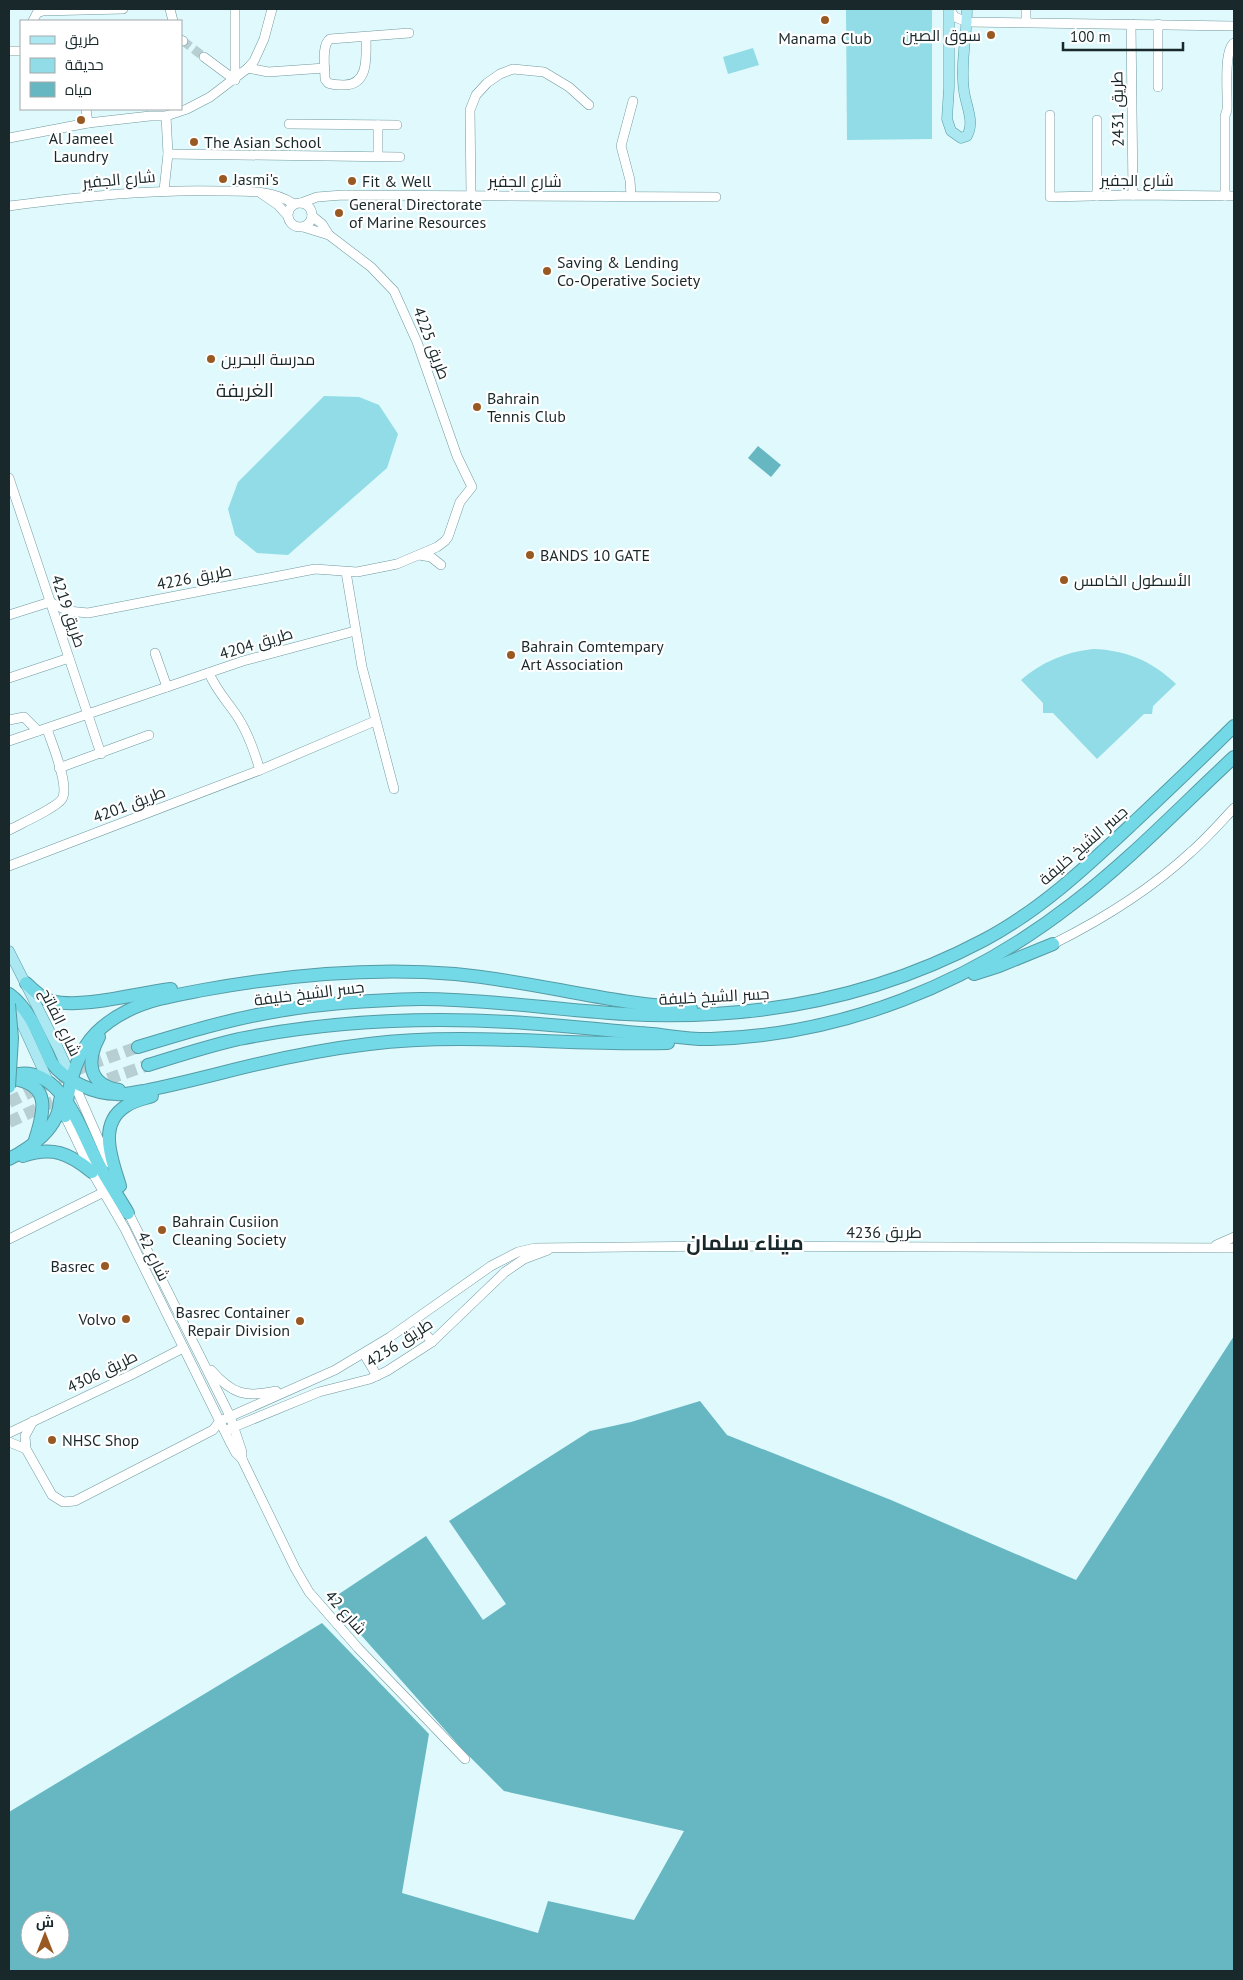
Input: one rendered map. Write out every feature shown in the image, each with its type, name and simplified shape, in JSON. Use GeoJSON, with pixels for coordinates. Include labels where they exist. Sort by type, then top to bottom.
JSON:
{"type":"FeatureCollection","features":[{"type":"Feature","properties":{"kind":"highway","name":"جسر الشيخ خليفة"},"geometry":{"type":"LineString","coordinates":[[138,1047],[229,1021],[278,1011],[330,1004],[386,1000],[472,1001],[658,1016],[738,1014],[808,1004],[850,994],[935,964],[985,939],[1028,913],[1089,865],[1234,726]]}},
{"type":"Feature","properties":{"kind":"highway"},"geometry":{"type":"LineString","coordinates":[[9,994],[22,1007],[51,1062],[61,1072],[81,1085],[103,1093],[119,1095],[184,1083],[280,1058],[331,1049],[405,1040],[482,1039],[666,1043],[767,1034],[855,1016],[900,1002],[954,978],[1004,952],[1074,903],[1107,875],[1234,757]]}},
{"type":"Feature","properties":{"kind":"highway"},"geometry":{"type":"LineString","coordinates":[[954,978],[999,966],[1053,944]]}},
{"type":"Feature","properties":{"kind":"highway"},"geometry":{"type":"LineString","coordinates":[[9,1160],[35,1142],[54,1121],[63,1103],[75,1066],[84,1048],[95,1034],[108,1022],[127,1011],[163,998],[218,987],[314,975],[364,972],[438,973],[547,986],[664,1006],[717,1008],[738,1014]]}},
{"type":"Feature","properties":{"kind":"highway"},"geometry":{"type":"LineString","coordinates":[[26,983],[50,1001],[64,1003],[100,1000],[189,987],[218,987]]}},
{"type":"Feature","properties":{"kind":"highway"},"geometry":{"type":"LineString","coordinates":[[9,1004],[12,1038],[9,1087]]}},
{"type":"Feature","properties":{"kind":"highway"},"geometry":{"type":"LineString","coordinates":[[148,1065],[237,1040],[340,1024],[427,1018],[514,1022],[708,1039]]}},
{"type":"Feature","properties":{"kind":"highway"},"geometry":{"type":"LineString","coordinates":[[108,1022],[92,1051],[91,1065],[95,1076],[98,1080],[116,1089],[140,1091]]}},
{"type":"Feature","properties":{"kind":"highway"},"geometry":{"type":"LineString","coordinates":[[63,1058],[61,1072],[63,1103]]}},
{"type":"Feature","properties":{"kind":"highway"},"geometry":{"type":"LineString","coordinates":[[9,1077],[18,1073],[29,1074],[48,1081],[128,1213]]}},
{"type":"Feature","properties":{"kind":"highway"},"geometry":{"type":"LineString","coordinates":[[9,1077],[28,1082],[40,1093],[43,1108],[35,1142]]}},
{"type":"Feature","properties":{"kind":"highway"},"geometry":{"type":"LineString","coordinates":[[120,1186],[109,1144],[109,1134],[113,1120],[126,1105],[184,1083]]}},
{"type":"Feature","properties":{"kind":"highway"},"geometry":{"type":"LineString","coordinates":[[9,1160],[46,1150],[66,1154],[92,1172]]}},
{"type":"Feature","properties":{"kind":"main road"},"geometry":{"type":"LineString","coordinates":[[949,9],[947,119],[951,131],[961,138],[967,136],[970,126],[970,116],[963,81],[967,9]]}},
{"type":"Feature","properties":{"kind":"main road","name":"شارع الفاتح"},"geometry":{"type":"LineString","coordinates":[[9,951],[72,1079]]}},
{"type":"Feature","properties":{"kind":"main road"},"geometry":{"type":"LineString","coordinates":[[9,994],[48,1081]]}},
{"type":"Feature","properties":{"kind":"street"},"geometry":{"type":"LineString","coordinates":[[34,20],[37,13],[42,11],[123,9]]}},
{"type":"Feature","properties":{"kind":"street"},"geometry":{"type":"LineString","coordinates":[[235,9],[235,80]]}},
{"type":"Feature","properties":{"kind":"street"},"geometry":{"type":"LineString","coordinates":[[9,138],[88,123],[166,116],[188,109],[235,80],[254,61],[264,39],[272,9]]}},
{"type":"Feature","properties":{"kind":"street"},"geometry":{"type":"LineString","coordinates":[[949,9],[955,17],[967,22],[1234,26]]}},
{"type":"Feature","properties":{"kind":"street"},"geometry":{"type":"LineString","coordinates":[[967,9],[977,16],[995,21]]}},
{"type":"Feature","properties":{"kind":"street"},"geometry":{"type":"LineString","coordinates":[[1026,9],[1026,22]]}},
{"type":"Feature","properties":{"kind":"street","name":"طريق 2431"},"geometry":{"type":"LineString","coordinates":[[1131,24],[1134,195]]}},
{"type":"Feature","properties":{"kind":"street"},"geometry":{"type":"LineString","coordinates":[[1158,24],[1158,87]]}},
{"type":"Feature","properties":{"kind":"street"},"geometry":{"type":"LineString","coordinates":[[366,36],[365,66],[362,76],[348,85],[330,84],[325,79],[325,43],[328,40],[366,36],[409,33]]}},
{"type":"Feature","properties":{"kind":"street","name":"شارع الجفير"},"geometry":{"type":"LineString","coordinates":[[1050,115],[1050,197],[1134,195],[1230,196],[1225,116],[1228,110],[1228,58],[1230,48],[1234,43]]}},
{"type":"Feature","properties":{"kind":"street"},"geometry":{"type":"LineString","coordinates":[[204,56],[235,80]]}},
{"type":"Feature","properties":{"kind":"street"},"geometry":{"type":"LineString","coordinates":[[248,68],[268,72],[325,68]]}},
{"type":"Feature","properties":{"kind":"street"},"geometry":{"type":"LineString","coordinates":[[471,195],[470,110],[476,95],[487,83],[500,74],[513,69],[544,72],[569,87],[589,105]]}},
{"type":"Feature","properties":{"kind":"street"},"geometry":{"type":"LineString","coordinates":[[632,100],[621,146],[632,196]]}},
{"type":"Feature","properties":{"kind":"street"},"geometry":{"type":"LineString","coordinates":[[86,110],[88,123]]}},
{"type":"Feature","properties":{"kind":"street"},"geometry":{"type":"LineString","coordinates":[[164,190],[168,154],[166,116]]}},
{"type":"Feature","properties":{"kind":"street"},"geometry":{"type":"LineString","coordinates":[[1097,120],[1098,196]]}},
{"type":"Feature","properties":{"kind":"street"},"geometry":{"type":"LineString","coordinates":[[289,124],[397,125]]}},
{"type":"Feature","properties":{"kind":"street"},"geometry":{"type":"LineString","coordinates":[[378,125],[378,156]]}},
{"type":"Feature","properties":{"kind":"street"},"geometry":{"type":"LineString","coordinates":[[168,154],[400,157]]}},
{"type":"Feature","properties":{"kind":"street","name":"شارع الجفير"},"geometry":{"type":"LineString","coordinates":[[9,206],[164,190],[262,193],[279,196],[298,203],[317,197],[333,196],[716,197]]}},
{"type":"Feature","properties":{"kind":"street"},"geometry":{"type":"LineString","coordinates":[[262,193],[278,205],[287,215],[292,225],[303,227],[309,223],[312,214],[333,196]]}},
{"type":"Feature","properties":{"kind":"street"},"geometry":{"type":"LineString","coordinates":[[287,215],[289,208],[298,203],[309,207],[312,214]]}},
{"type":"Feature","properties":{"kind":"street","name":"طريق 4225"},"geometry":{"type":"LineString","coordinates":[[312,214],[329,235],[380,275],[399,300],[417,342],[457,456],[472,487]]}},
{"type":"Feature","properties":{"kind":"street","name":"طريق 4225"},"geometry":{"type":"LineString","coordinates":[[303,227],[329,235]]}},
{"type":"Feature","properties":{"kind":"street","name":"طريق 4219"},"geometry":{"type":"LineString","coordinates":[[9,478],[101,754]]}},
{"type":"Feature","properties":{"kind":"street","name":"طريق 4226"},"geometry":{"type":"LineString","coordinates":[[50,602],[68,611],[88,613],[315,569],[357,572],[386,567],[437,547],[448,537],[460,502],[472,487]]}},
{"type":"Feature","properties":{"kind":"street"},"geometry":{"type":"LineString","coordinates":[[417,556],[432,557],[441,565]]}},
{"type":"Feature","properties":{"kind":"street"},"geometry":{"type":"LineString","coordinates":[[346,572],[355,631],[375,721],[394,789]]}},
{"type":"Feature","properties":{"kind":"street"},"geometry":{"type":"LineString","coordinates":[[9,615],[50,602]]}},
{"type":"Feature","properties":{"kind":"street","name":"طريق 4204"},"geometry":{"type":"LineString","coordinates":[[9,741],[281,650],[355,631]]}},
{"type":"Feature","properties":{"kind":"street"},"geometry":{"type":"LineString","coordinates":[[155,653],[167,688]]}},
{"type":"Feature","properties":{"kind":"street"},"geometry":{"type":"LineString","coordinates":[[9,678],[69,658]]}},
{"type":"Feature","properties":{"kind":"street"},"geometry":{"type":"LineString","coordinates":[[209,673],[213,684],[246,732],[260,770],[375,721]]}},
{"type":"Feature","properties":{"kind":"street"},"geometry":{"type":"LineString","coordinates":[[9,720],[24,717],[38,731]]}},
{"type":"Feature","properties":{"kind":"street"},"geometry":{"type":"LineString","coordinates":[[9,830],[62,800],[65,785],[47,728]]}},
{"type":"Feature","properties":{"kind":"street"},"geometry":{"type":"LineString","coordinates":[[59,768],[101,754],[149,734]]}},
{"type":"Feature","properties":{"kind":"street","name":"طريق 4201"},"geometry":{"type":"LineString","coordinates":[[9,866],[260,770]]}},
{"type":"Feature","properties":{"kind":"street"},"geometry":{"type":"LineString","coordinates":[[1053,944],[1093,924],[1145,891],[1192,852],[1234,808]]}},
{"type":"Feature","properties":{"kind":"street","name":"شارع الفاتح"},"geometry":{"type":"LineString","coordinates":[[72,1079],[84,1108]]}},
{"type":"Feature","properties":{"kind":"street","name":"شارع 42"},"geometry":{"type":"LineString","coordinates":[[63,1103],[92,1172],[125,1229],[144,1271],[224,1430],[236,1453],[242,1459],[295,1568],[309,1592],[358,1648],[465,1759]]}},
{"type":"Feature","properties":{"kind":"street","name":"شارع 42"},"geometry":{"type":"LineString","coordinates":[[84,1108],[120,1186],[128,1213],[230,1416],[242,1452],[242,1459]]}},
{"type":"Feature","properties":{"kind":"street"},"geometry":{"type":"LineString","coordinates":[[9,1239],[104,1192]]}},
{"type":"Feature","properties":{"kind":"street","name":"طريق 4236"},"geometry":{"type":"LineString","coordinates":[[1211,1248],[1234,1237]]}},
{"type":"Feature","properties":{"kind":"street","name":"طريق 4236"},"geometry":{"type":"LineString","coordinates":[[234,1426],[319,1392],[377,1376],[432,1342],[505,1272],[524,1259],[558,1247]]}},
{"type":"Feature","properties":{"kind":"street","name":"طريق 4236"},"geometry":{"type":"LineString","coordinates":[[230,1416],[335,1370],[364,1354],[473,1278],[505,1258],[526,1250],[558,1247],[1234,1248]]}},
{"type":"Feature","properties":{"kind":"street"},"geometry":{"type":"LineString","coordinates":[[144,1271],[154,1266]]}},
{"type":"Feature","properties":{"kind":"street"},"geometry":{"type":"LineString","coordinates":[[415,1320],[432,1342]]}},
{"type":"Feature","properties":{"kind":"street","name":"طريق 4306"},"geometry":{"type":"LineString","coordinates":[[9,1432],[131,1375],[183,1348]]}},
{"type":"Feature","properties":{"kind":"street"},"geometry":{"type":"LineString","coordinates":[[364,1354],[377,1376]]}},
{"type":"Feature","properties":{"kind":"street"},"geometry":{"type":"LineString","coordinates":[[202,1360],[220,1380],[238,1393],[260,1394],[296,1387]]}},
{"type":"Feature","properties":{"kind":"street"},"geometry":{"type":"LineString","coordinates":[[33,1421],[26,1436],[26,1449],[52,1495],[64,1502],[75,1502],[213,1430],[220,1421],[230,1416]]}},
{"type":"Feature","properties":{"kind":"street"},"geometry":{"type":"LineString","coordinates":[[213,1430],[224,1430],[234,1426]]}},
{"type":"Feature","properties":{"kind":"street"},"geometry":{"type":"LineString","coordinates":[[9,1442],[26,1449]]}},
{"type":"Feature","properties":{"kind":"green space"},"geometry":{"type":"Polygon","coordinates":[[[846,10],[932,10],[932,139],[847,140],[846,10]]]}},
{"type":"Feature","properties":{"kind":"green space"},"geometry":{"type":"Polygon","coordinates":[[[753,48],[759,65],[728,74],[723,57],[753,48]]]}},
{"type":"Feature","properties":{"kind":"green space"},"geometry":{"type":"Polygon","coordinates":[[[324,396],[359,397],[379,405],[398,434],[387,468],[288,555],[257,553],[235,535],[228,509],[238,482],[324,396]]]}},
{"type":"Feature","properties":{"kind":"green space"},"geometry":{"type":"Polygon","coordinates":[[[1093,649],[1127,654],[1138,658],[1158,669],[1176,684],[1153,706],[1152,714],[1144,714],[1097,759],[1053,713],[1043,713],[1043,703],[1021,680],[1037,668],[1063,655],[1093,649]]]}},
{"type":"Feature","properties":{"kind":"water"},"geometry":{"type":"Polygon","coordinates":[[[758,446],[781,465],[771,477],[748,458],[758,446]]]}},
{"type":"Feature","properties":{"kind":"water"},"geometry":{"type":"Polygon","coordinates":[[[1234,1336],[1234,1971],[9,1971],[9,1812],[322,1623],[429,1734],[402,1893],[538,1933],[548,1901],[634,1920],[684,1831],[504,1791],[462,1749],[330,1600],[426,1536],[483,1620],[506,1604],[449,1521],[590,1431],[631,1422],[700,1401],[727,1435],[891,1500],[1076,1580],[1234,1336]]]}},
{"type":"Feature","properties":{"kind":"tunnel"},"geometry":{"type":"LineString","coordinates":[[183,41],[204,57]]}},
{"type":"Feature","properties":{"kind":"tunnel"},"geometry":{"type":"LineString","coordinates":[[9,1102],[85,1066],[138,1047]]}},
{"type":"Feature","properties":{"kind":"tunnel"},"geometry":{"type":"LineString","coordinates":[[91,1085],[148,1065]]}},
{"type":"Feature","properties":{"kind":"tunnel"},"geometry":{"type":"LineString","coordinates":[[9,1122],[68,1095]]}},
{"type":"Feature","properties":{"kind":"place","name":"Manama Club"},"geometry":{"type":"Point","coordinates":[825,20]}},
{"type":"Feature","properties":{"kind":"place","name":"سوق الصين"},"geometry":{"type":"Point","coordinates":[991,35]}},
{"type":"Feature","properties":{"kind":"place","name":"Al Jameel Laundry"},"geometry":{"type":"Point","coordinates":[81,120]}},
{"type":"Feature","properties":{"kind":"place","name":"The Asian School"},"geometry":{"type":"Point","coordinates":[194,142]}},
{"type":"Feature","properties":{"kind":"place","name":"Jasmi's"},"geometry":{"type":"Point","coordinates":[223,179]}},
{"type":"Feature","properties":{"kind":"place","name":"Fit & Well"},"geometry":{"type":"Point","coordinates":[352,181]}},
{"type":"Feature","properties":{"kind":"place","name":"General Directorate of Marine Resources"},"geometry":{"type":"Point","coordinates":[339,213]}},
{"type":"Feature","properties":{"kind":"place","name":"Saving & Lending Co-Operative Society"},"geometry":{"type":"Point","coordinates":[547,271]}},
{"type":"Feature","properties":{"kind":"place","name":"مدرسة البحرين"},"geometry":{"type":"Point","coordinates":[211,359]}},
{"type":"Feature","properties":{"kind":"place","name":"Bahrain Tennis Club"},"geometry":{"type":"Point","coordinates":[477,407]}},
{"type":"Feature","properties":{"kind":"place","name":"BANDS 10 GATE"},"geometry":{"type":"Point","coordinates":[530,555]}},
{"type":"Feature","properties":{"kind":"place","name":"الأسطول الخامس"},"geometry":{"type":"Point","coordinates":[1064,580]}},
{"type":"Feature","properties":{"kind":"place","name":"Bahrain Comtempary Art Association"},"geometry":{"type":"Point","coordinates":[511,655]}},
{"type":"Feature","properties":{"kind":"place","name":"Bahrain Cusiion Cleaning Society"},"geometry":{"type":"Point","coordinates":[162,1230]}},
{"type":"Feature","properties":{"kind":"place","name":"Basrec"},"geometry":{"type":"Point","coordinates":[105,1266]}},
{"type":"Feature","properties":{"kind":"place","name":"Volvo"},"geometry":{"type":"Point","coordinates":[126,1319]}},
{"type":"Feature","properties":{"kind":"place","name":"Basrec Container Repair Division"},"geometry":{"type":"Point","coordinates":[300,1321]}},
{"type":"Feature","properties":{"kind":"place","name":"NHSC Shop"},"geometry":{"type":"Point","coordinates":[52,1440]}},
{"type":"Feature","properties":{"kind":"district","name":"الغريفة"},"geometry":{"type":"Point","coordinates":[245,390]}},
{"type":"Feature","properties":{"kind":"district","name":"ميناء سلمان"},"geometry":{"type":"Point","coordinates":[745,1243]}}]}
